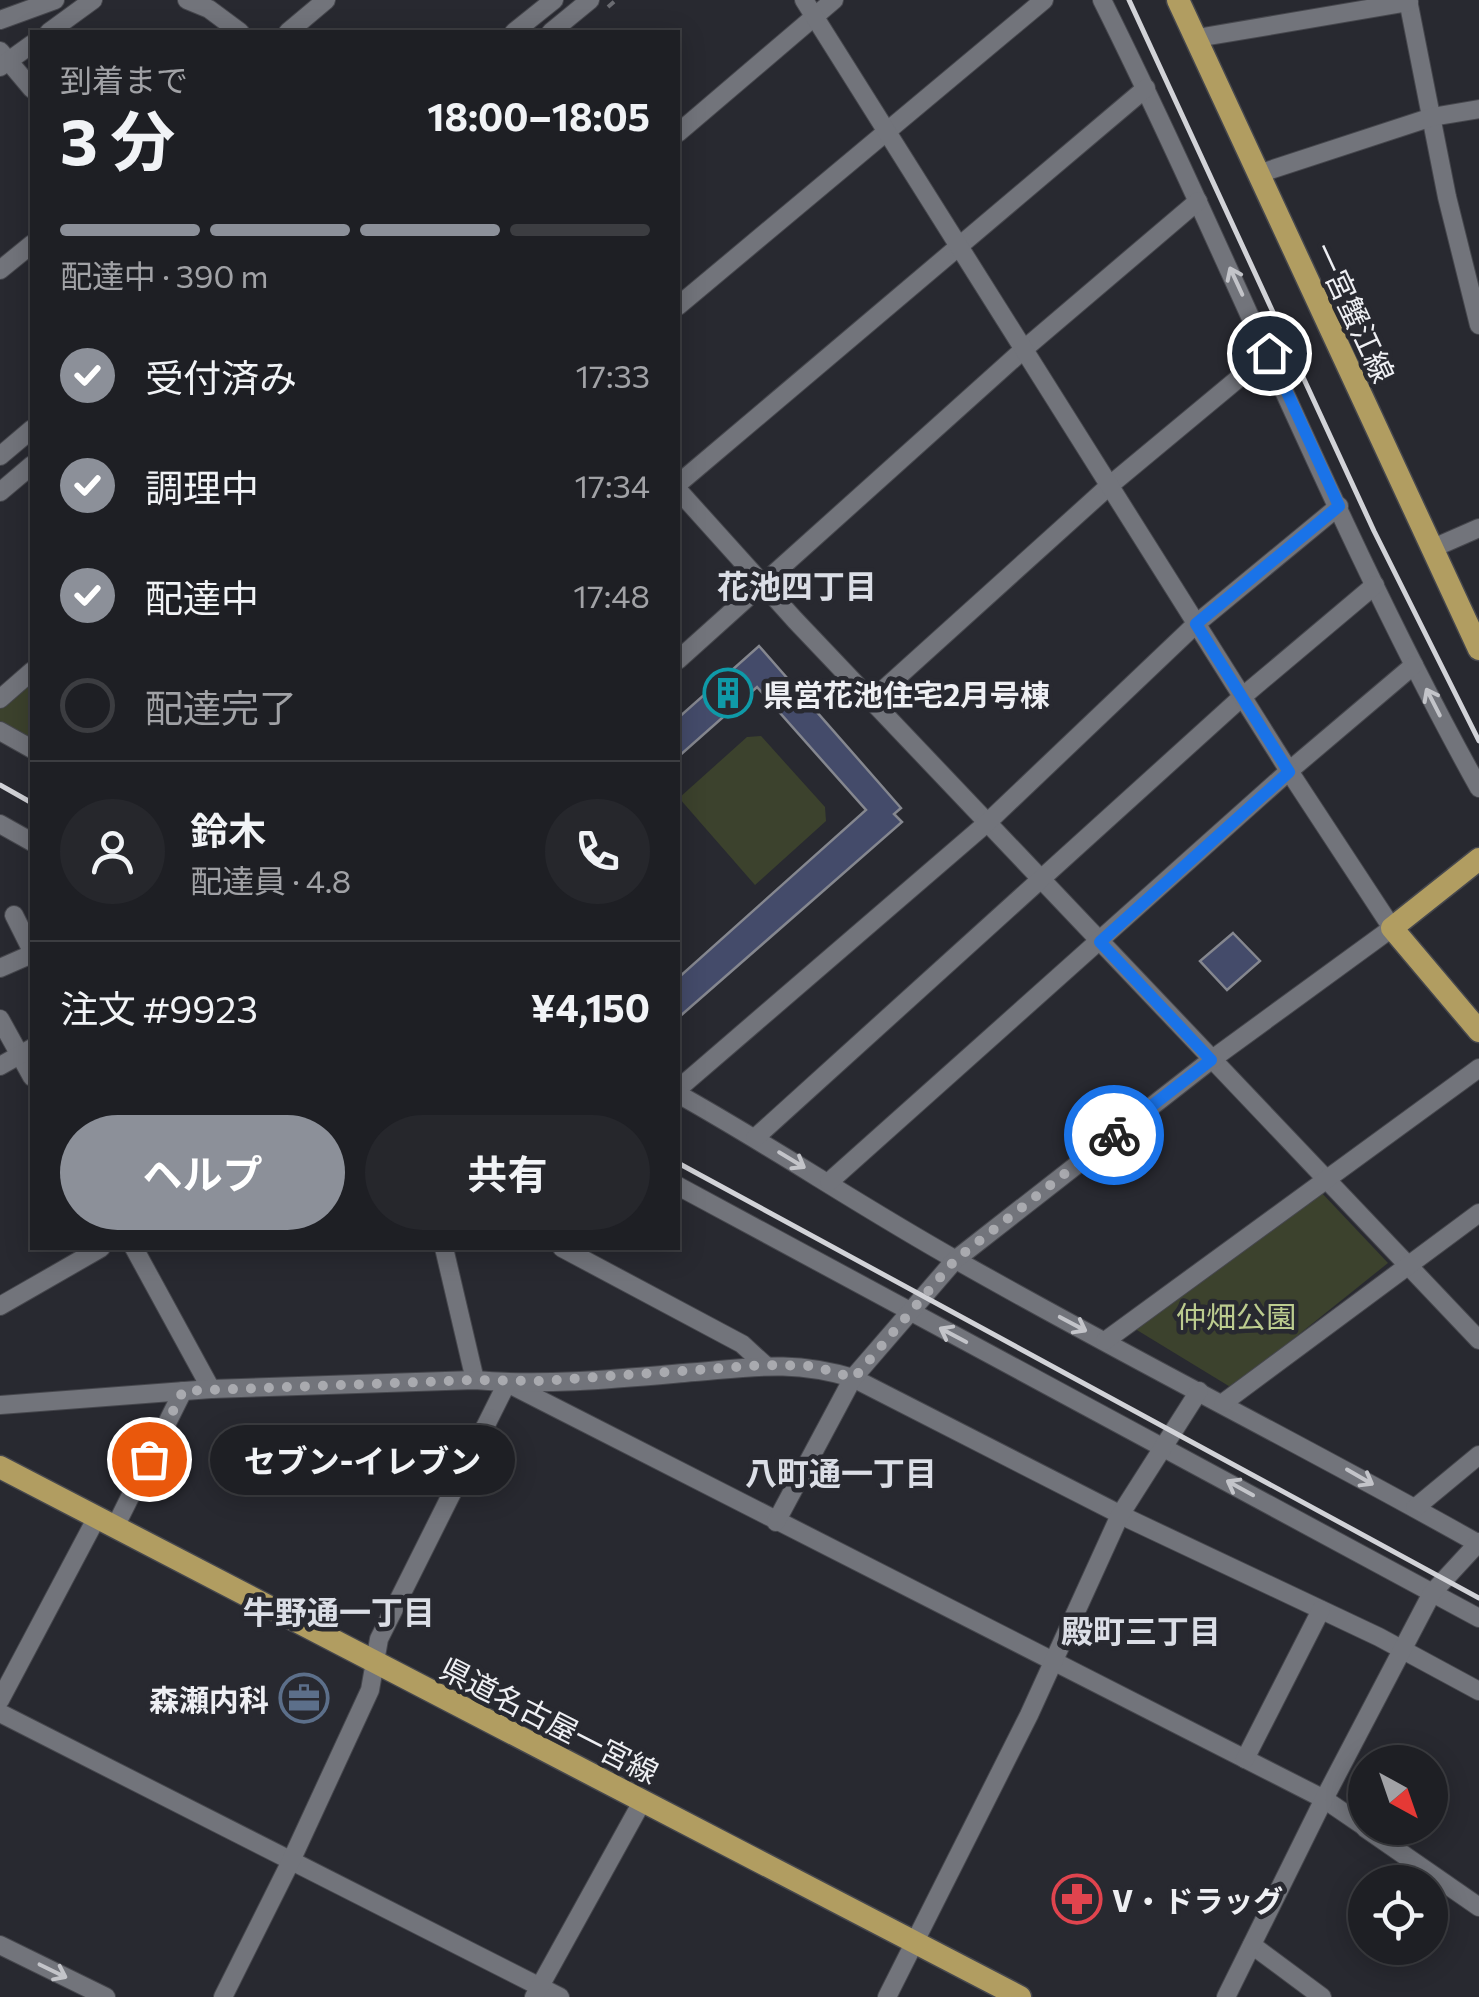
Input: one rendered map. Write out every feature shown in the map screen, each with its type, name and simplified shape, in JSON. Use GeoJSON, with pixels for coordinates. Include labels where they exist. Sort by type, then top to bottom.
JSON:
{"type":"FeatureCollection","features":[{"type":"Feature","properties":{"kind":"main road","name":"一宮蟹江線"},"geometry":{"type":"LineString","coordinates":[[1178,0],[1479,649]]}},
{"type":"Feature","properties":{"kind":"main road"},"geometry":{"type":"LineString","coordinates":[[1479,859],[1392,928],[1479,1031]]}},
{"type":"Feature","properties":{"kind":"main road","name":"県道名古屋一宮線"},"geometry":{"type":"LineString","coordinates":[[0,1466],[1020,1997]]}},
{"type":"Feature","properties":{"kind":"street"},"geometry":{"type":"LineString","coordinates":[[0,20],[54,0]]}},
{"type":"Feature","properties":{"kind":"street"},"geometry":{"type":"LineString","coordinates":[[51,30],[92,0]]}},
{"type":"Feature","properties":{"kind":"street"},"geometry":{"type":"LineString","coordinates":[[187,0],[209,8],[237,30]]}},
{"type":"Feature","properties":{"kind":"street"},"geometry":{"type":"LineString","coordinates":[[290,30],[326,0]]}},
{"type":"Feature","properties":{"kind":"street"},"geometry":{"type":"LineString","coordinates":[[516,30],[554,0]]}},
{"type":"Feature","properties":{"kind":"street"},"geometry":{"type":"LineString","coordinates":[[553,30],[590,0]]}},
{"type":"Feature","properties":{"kind":"street"},"geometry":{"type":"LineString","coordinates":[[680,131],[809,8],[834,0]]}},
{"type":"Feature","properties":{"kind":"street"},"geometry":{"type":"LineString","coordinates":[[680,304],[1044,0]]}},
{"type":"Feature","properties":{"kind":"street"},"geometry":{"type":"LineString","coordinates":[[1102,0],[1375,585],[1479,788]]}},
{"type":"Feature","properties":{"kind":"street"},"geometry":{"type":"LineString","coordinates":[[1196,38],[1408,1],[1477,315]]}},
{"type":"Feature","properties":{"kind":"street"},"geometry":{"type":"LineString","coordinates":[[776,1522],[854,1378],[955,1260],[1211,1060],[1392,928],[1289,772],[809,8]]}},
{"type":"Feature","properties":{"kind":"street"},"geometry":{"type":"LineString","coordinates":[[30,45],[3,60],[30,87]]}},
{"type":"Feature","properties":{"kind":"street"},"geometry":{"type":"LineString","coordinates":[[680,485],[1146,88]]}},
{"type":"Feature","properties":{"kind":"street"},"geometry":{"type":"LineString","coordinates":[[1258,174],[1432,117],[1479,109]]}},
{"type":"Feature","properties":{"kind":"street"},"geometry":{"type":"LineString","coordinates":[[680,658],[1024,350],[1198,201]]}},
{"type":"Feature","properties":{"kind":"street"},"geometry":{"type":"LineString","coordinates":[[0,270],[30,246]]}},
{"type":"Feature","properties":{"kind":"street"},"geometry":{"type":"LineString","coordinates":[[872,700],[1109,486],[1269,353]]}},
{"type":"Feature","properties":{"kind":"street"},"geometry":{"type":"LineString","coordinates":[[1,453],[30,431]]}},
{"type":"Feature","properties":{"kind":"street"},"geometry":{"type":"LineString","coordinates":[[0,492],[29,475]]}},
{"type":"Feature","properties":{"kind":"street"},"geometry":{"type":"LineString","coordinates":[[680,489],[762,583],[1479,1340]]}},
{"type":"Feature","properties":{"kind":"street"},"geometry":{"type":"LineString","coordinates":[[680,1089],[988,822],[1196,624],[1339,506]]}},
{"type":"Feature","properties":{"kind":"street"},"geometry":{"type":"LineString","coordinates":[[1430,549],[1479,528]]}},
{"type":"Feature","properties":{"kind":"street"},"geometry":{"type":"LineString","coordinates":[[756,1138],[1242,697],[1375,585]]}},
{"type":"Feature","properties":{"kind":"street"},"geometry":{"type":"LineString","coordinates":[[829,1182],[1414,665]]}},
{"type":"Feature","properties":{"kind":"street"},"geometry":{"type":"LineString","coordinates":[[0,699],[30,673]]}},
{"type":"Feature","properties":{"kind":"street"},"geometry":{"type":"LineString","coordinates":[[0,731],[30,748]]}},
{"type":"Feature","properties":{"kind":"street"},"geometry":{"type":"LineString","coordinates":[[0,824],[30,841]]}},
{"type":"Feature","properties":{"kind":"street"},"geometry":{"type":"LineString","coordinates":[[14,915],[30,949]]}},
{"type":"Feature","properties":{"kind":"street"},"geometry":{"type":"LineString","coordinates":[[0,968],[30,954]]}},
{"type":"Feature","properties":{"kind":"street"},"geometry":{"type":"LineString","coordinates":[[0,1019],[26,1051],[0,1066]]}},
{"type":"Feature","properties":{"kind":"street"},"geometry":{"type":"LineString","coordinates":[[1106,1341],[1479,1068]]}},
{"type":"Feature","properties":{"kind":"street"},"geometry":{"type":"LineString","coordinates":[[680,1092],[955,1260],[1478,1543],[1432,1593],[1226,1997]]}},
{"type":"Feature","properties":{"kind":"street"},"geometry":{"type":"LineString","coordinates":[[680,1187],[1479,1618]]}},
{"type":"Feature","properties":{"kind":"street"},"geometry":{"type":"LineString","coordinates":[[1222,1403],[1479,1213]]}},
{"type":"Feature","properties":{"kind":"street"},"geometry":{"type":"LineString","coordinates":[[0,1306],[98,1250]]}},
{"type":"Feature","properties":{"kind":"street"},"geometry":{"type":"LineString","coordinates":[[135,1250],[211,1389]]}},
{"type":"Feature","properties":{"kind":"street"},"geometry":{"type":"LineString","coordinates":[[444,1250],[475,1380]]}},
{"type":"Feature","properties":{"kind":"street"},"geometry":{"type":"LineString","coordinates":[[566,1250],[742,1344],[765,1365]]}},
{"type":"Feature","properties":{"kind":"street"},"geometry":{"type":"LineString","coordinates":[[0,1405],[211,1389],[475,1380],[507,1383],[765,1365],[813,1366],[854,1378],[1120,1515],[1401,1649],[1479,1691]]}},
{"type":"Feature","properties":{"kind":"street"},"geometry":{"type":"LineString","coordinates":[[507,1383],[1324,1799],[1348,1816]]}},
{"type":"Feature","properties":{"kind":"street"},"geometry":{"type":"LineString","coordinates":[[222,1997],[290,1863],[370,1690],[380,1639],[507,1383]]}},
{"type":"Feature","properties":{"kind":"street"},"geometry":{"type":"LineString","coordinates":[[887,1997],[1054,1663],[1120,1515],[1198,1390]]}},
{"type":"Feature","properties":{"kind":"street"},"geometry":{"type":"LineString","coordinates":[[0,1700],[183,1391]]}},
{"type":"Feature","properties":{"kind":"street"},"geometry":{"type":"LineString","coordinates":[[1415,1508],[1479,1455]]}},
{"type":"Feature","properties":{"kind":"street"},"geometry":{"type":"LineString","coordinates":[[1245,1759],[1321,1610]]}},
{"type":"Feature","properties":{"kind":"street"},"geometry":{"type":"LineString","coordinates":[[0,1714],[537,1992],[560,1997]]}},
{"type":"Feature","properties":{"kind":"street"},"geometry":{"type":"LineString","coordinates":[[537,1992],[643,1800]]}},
{"type":"Feature","properties":{"kind":"street"},"geometry":{"type":"LineString","coordinates":[[1390,1845],[1479,1906]]}},
{"type":"Feature","properties":{"kind":"street"},"geometry":{"type":"LineString","coordinates":[[1252,1944],[1322,1997]]}},
{"type":"Feature","properties":{"kind":"street"},"geometry":{"type":"LineString","coordinates":[[0,1945],[106,1997]]}},
{"type":"Feature","properties":{"kind":"green space"},"geometry":{"type":"Polygon","coordinates":[[[30,680],[30,741],[0,725],[0,705],[30,680]]]}},
{"type":"Feature","properties":{"kind":"green space"},"geometry":{"type":"Polygon","coordinates":[[[761,736],[825,807],[826,821],[755,885],[680,799],[747,737],[761,736]]]}},
{"type":"Feature","properties":{"kind":"green space","name":"仲畑公園"},"geometry":{"type":"Polygon","coordinates":[[[1319,1190],[1388,1263],[1232,1388],[1127,1324],[1319,1190]]]}},
{"type":"Feature","properties":{"kind":"building"},"geometry":{"type":"Polygon","coordinates":[[[759,646],[901,808],[894,814],[902,822],[680,1016],[680,976],[866,810],[757,687],[680,755],[680,716],[759,646]]]}},
{"type":"Feature","properties":{"kind":"building"},"geometry":{"type":"Polygon","coordinates":[[[1233,933],[1260,961],[1227,990],[1200,961],[1233,933]]]}},
{"type":"Feature","properties":{"kind":"railway"},"geometry":{"type":"LineString","coordinates":[[1129,0],[1374,531],[1479,741]]}},
{"type":"Feature","properties":{"kind":"railway"},"geometry":{"type":"LineString","coordinates":[[0,785],[30,802]]}},
{"type":"Feature","properties":{"kind":"railway"},"geometry":{"type":"LineString","coordinates":[[680,1164],[1479,1598]]}},
{"type":"Feature","properties":{"kind":"way so far"},"geometry":{"type":"LineString","coordinates":[[149,1459],[183,1391],[475,1380],[507,1383],[765,1365],[813,1366],[854,1378],[943,1271],[1114,1135]]}},
{"type":"Feature","properties":{"kind":"place","name":"県営花池住宅2月号棟"},"geometry":{"type":"Point","coordinates":[728,693]}},
{"type":"Feature","properties":{"kind":"place","name":"セブン-イレブン"},"geometry":{"type":"Point","coordinates":[149,1459]}},
{"type":"Feature","properties":{"kind":"place","name":"森瀬内科"},"geometry":{"type":"Point","coordinates":[304,1698]}},
{"type":"Feature","properties":{"kind":"place","name":"V・ドラッグ"},"geometry":{"type":"Point","coordinates":[1077,1899]}},
{"type":"Feature","properties":{"kind":"district","name":"花池四丁目"},"geometry":{"type":"Point","coordinates":[797,585]}},
{"type":"Feature","properties":{"kind":"district","name":"八町通一丁目"},"geometry":{"type":"Point","coordinates":[841,1472]}},
{"type":"Feature","properties":{"kind":"district","name":"牛野通一丁目"},"geometry":{"type":"Point","coordinates":[339,1611]}},
{"type":"Feature","properties":{"kind":"district","name":"殿町三丁目"},"geometry":{"type":"Point","coordinates":[1141,1630]}},
{"type":"Feature","properties":{"kind":"route"},"geometry":{"type":"LineString","coordinates":[[1114,1135],[1211,1060],[1100,942],[1289,772],[1196,624],[1339,506],[1269,353]]}}]}
